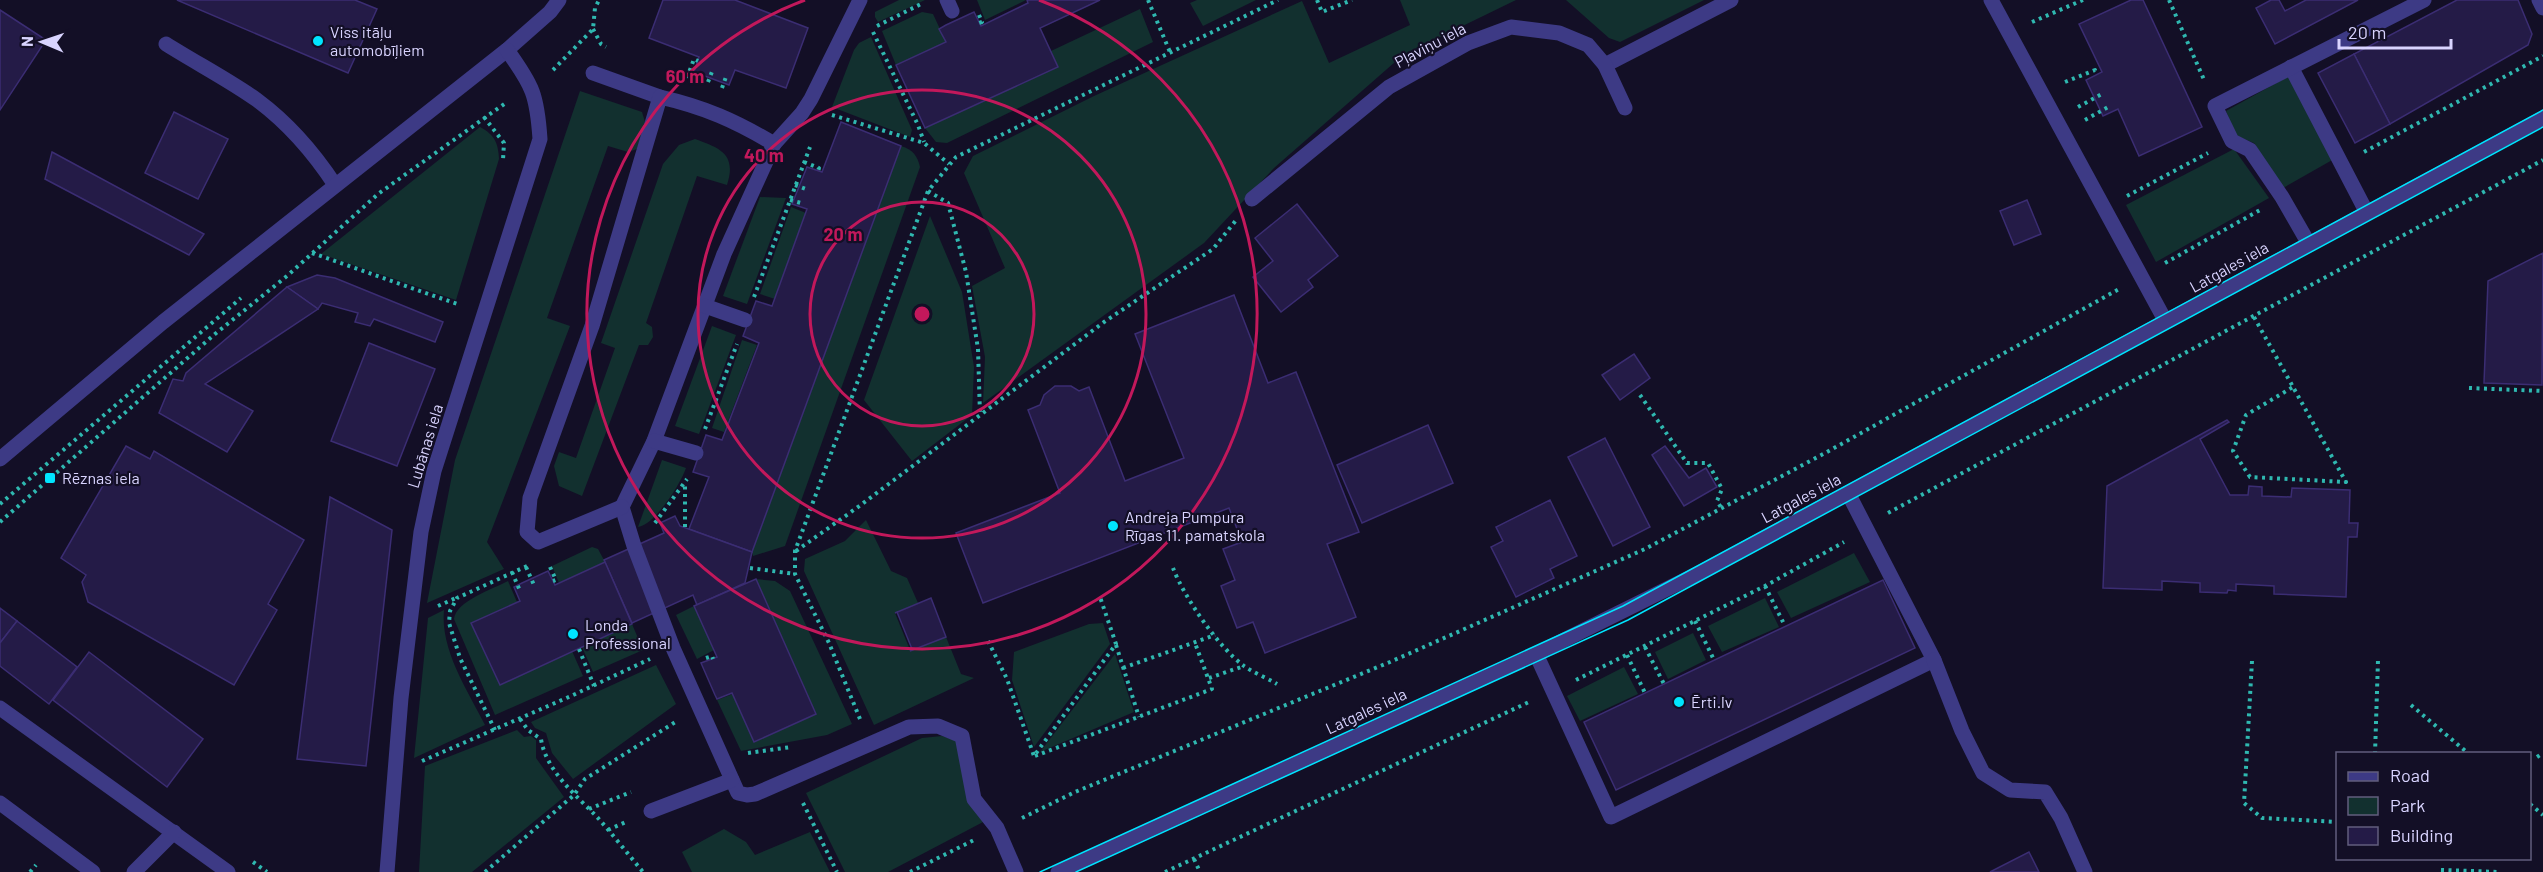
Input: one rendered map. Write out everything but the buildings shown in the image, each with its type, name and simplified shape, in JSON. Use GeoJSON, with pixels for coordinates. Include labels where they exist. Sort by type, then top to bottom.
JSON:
{"type":"FeatureCollection","features":[{"type":"Feature","properties":{"kind":"street"},"geometry":{"type":"LineString","coordinates":[[0,459],[163,322],[507,50],[550,12],[559,0]]}},
{"type":"Feature","properties":{"kind":"street"},"geometry":{"type":"LineString","coordinates":[[660,97],[592,326],[530,498],[527,532],[538,542],[622,507],[654,441],[724,254],[774,144],[812,99],[860,0]]}},
{"type":"Feature","properties":{"kind":"street"},"geometry":{"type":"LineString","coordinates":[[1605,65],[1731,0]]}},
{"type":"Feature","properties":{"kind":"street"},"geometry":{"type":"LineString","coordinates":[[1991,0],[2139,277],[2166,322]]}},
{"type":"Feature","properties":{"kind":"street"},"geometry":{"type":"LineString","coordinates":[[2309,244],[2282,197],[2250,150],[2232,141],[2215,106],[2424,0]]}},
{"type":"Feature","properties":{"kind":"street"},"geometry":{"type":"LineString","coordinates":[[2539,0],[2543,8]]}},
{"type":"Feature","properties":{"kind":"street","name":"Pļaviņu iela"},"geometry":{"type":"LineString","coordinates":[[1252,199],[1389,87],[1468,43],[1511,27],[1559,33],[1588,45],[1605,65],[1625,108]]}},
{"type":"Feature","properties":{"kind":"street"},"geometry":{"type":"LineString","coordinates":[[166,44],[257,101],[292,130],[312,152],[335,185]]}},
{"type":"Feature","properties":{"kind":"street","name":"Lubānas iela"},"geometry":{"type":"LineString","coordinates":[[387,872],[401,698],[421,532],[434,471],[540,139],[538,109],[532,86],[507,50]]}},
{"type":"Feature","properties":{"kind":"street"},"geometry":{"type":"LineString","coordinates":[[2291,68],[2367,213]]}},
{"type":"Feature","properties":{"kind":"street"},"geometry":{"type":"LineString","coordinates":[[593,73],[735,121],[774,144]]}},
{"type":"Feature","properties":{"kind":"street","name":"Latgales iela"},"geometry":{"type":"LineString","coordinates":[[1058,872],[1536,654],[1699,573],[2543,118]]}},
{"type":"Feature","properties":{"kind":"street"},"geometry":{"type":"LineString","coordinates":[[705,306],[745,320]]}},
{"type":"Feature","properties":{"kind":"street"},"geometry":{"type":"LineString","coordinates":[[654,441],[696,453]]}},
{"type":"Feature","properties":{"kind":"street"},"geometry":{"type":"LineString","coordinates":[[1848,493],[1934,660],[1962,731],[1983,772],[2010,789],[2045,792],[2061,818],[2085,872]]}},
{"type":"Feature","properties":{"kind":"street"},"geometry":{"type":"LineString","coordinates":[[622,507],[634,546],[673,648],[738,793],[747,795],[909,727],[938,726],[962,736],[974,799],[997,828],[1016,872]]}},
{"type":"Feature","properties":{"kind":"street"},"geometry":{"type":"LineString","coordinates":[[1536,654],[1611,817],[1934,660]]}},
{"type":"Feature","properties":{"kind":"street"},"geometry":{"type":"LineString","coordinates":[[0,708],[228,872]]}},
{"type":"Feature","properties":{"kind":"street"},"geometry":{"type":"LineString","coordinates":[[651,812],[732,780]]}},
{"type":"Feature","properties":{"kind":"street"},"geometry":{"type":"LineString","coordinates":[[0,802],[93,872]]}},
{"type":"Feature","properties":{"kind":"street"},"geometry":{"type":"LineString","coordinates":[[134,872],[174,832]]}},
{"type":"Feature","properties":{"kind":"path"},"geometry":{"type":"LineString","coordinates":[[864,33],[930,0]]}},
{"type":"Feature","properties":{"kind":"path"},"geometry":{"type":"LineString","coordinates":[[1148,0],[1170,52]]}},
{"type":"Feature","properties":{"kind":"path"},"geometry":{"type":"LineString","coordinates":[[870,743],[829,643],[795,574],[795,551],[928,191],[956,157],[1278,0]]}},
{"type":"Feature","properties":{"kind":"path"},"geometry":{"type":"LineString","coordinates":[[1317,0],[1322,12],[1352,0]]}},
{"type":"Feature","properties":{"kind":"path"},"geometry":{"type":"LineString","coordinates":[[2029,23],[2083,0]]}},
{"type":"Feature","properties":{"kind":"path"},"geometry":{"type":"LineString","coordinates":[[2169,0],[2215,106]]}},
{"type":"Feature","properties":{"kind":"path"},"geometry":{"type":"LineString","coordinates":[[872,29],[918,125],[924,143]]}},
{"type":"Feature","properties":{"kind":"path"},"geometry":{"type":"LineString","coordinates":[[2342,164],[2543,56]]}},
{"type":"Feature","properties":{"kind":"path"},"geometry":{"type":"LineString","coordinates":[[686,82],[694,59],[698,61]]}},
{"type":"Feature","properties":{"kind":"path"},"geometry":{"type":"LineString","coordinates":[[705,89],[714,69]]}},
{"type":"Feature","properties":{"kind":"path"},"geometry":{"type":"LineString","coordinates":[[2059,84],[2095,70],[2096,75]]}},
{"type":"Feature","properties":{"kind":"path"},"geometry":{"type":"LineString","coordinates":[[720,94],[727,74]]}},
{"type":"Feature","properties":{"kind":"path"},"geometry":{"type":"LineString","coordinates":[[2073,110],[2102,94]]}},
{"type":"Feature","properties":{"kind":"path"},"geometry":{"type":"LineString","coordinates":[[812,99],[823,112],[924,143],[949,164]]}},
{"type":"Feature","properties":{"kind":"path"},"geometry":{"type":"LineString","coordinates":[[2079,123],[2108,107]]}},
{"type":"Feature","properties":{"kind":"path"},"geometry":{"type":"LineString","coordinates":[[0,522],[378,194],[484,117]]}},
{"type":"Feature","properties":{"kind":"path"},"geometry":{"type":"LineString","coordinates":[[649,531],[685,483],[812,140]]}},
{"type":"Feature","properties":{"kind":"path"},"geometry":{"type":"LineString","coordinates":[[2118,201],[2232,141]]}},
{"type":"Feature","properties":{"kind":"path"},"geometry":{"type":"LineString","coordinates":[[1165,872],[1645,647],[1765,586],[1867,528],[1883,516],[2543,160]]}},
{"type":"Feature","properties":{"kind":"path"},"geometry":{"type":"LineString","coordinates":[[804,162],[819,168],[818,171]]}},
{"type":"Feature","properties":{"kind":"path"},"geometry":{"type":"LineString","coordinates":[[795,185],[806,189]]}},
{"type":"Feature","properties":{"kind":"path"},"geometry":{"type":"LineString","coordinates":[[928,191],[948,203],[966,272],[978,349],[980,416]]}},
{"type":"Feature","properties":{"kind":"path"},"geometry":{"type":"LineString","coordinates":[[910,872],[1075,792],[1503,613],[1645,549],[1722,509],[2282,197]]}},
{"type":"Feature","properties":{"kind":"path"},"geometry":{"type":"LineString","coordinates":[[795,551],[858,507],[1104,322],[1213,249],[1252,199]]}},
{"type":"Feature","properties":{"kind":"path"},"geometry":{"type":"LineString","coordinates":[[790,200],[801,203]]}},
{"type":"Feature","properties":{"kind":"path"},"geometry":{"type":"LineString","coordinates":[[312,253],[460,305]]}},
{"type":"Feature","properties":{"kind":"path"},"geometry":{"type":"LineString","coordinates":[[2254,317],[2346,482],[2250,477],[2233,451],[2246,415],[2293,387]]}},
{"type":"Feature","properties":{"kind":"path"},"geometry":{"type":"LineString","coordinates":[[2469,388],[2543,391]]}},
{"type":"Feature","properties":{"kind":"path"},"geometry":{"type":"LineString","coordinates":[[1640,395],[1687,463],[1708,463],[1722,489],[1717,501],[1722,509]]}},
{"type":"Feature","properties":{"kind":"path"},"geometry":{"type":"LineString","coordinates":[[685,483],[685,527]]}},
{"type":"Feature","properties":{"kind":"path"},"geometry":{"type":"LineString","coordinates":[[546,558],[556,580],[553,581]]}},
{"type":"Feature","properties":{"kind":"path"},"geometry":{"type":"LineString","coordinates":[[495,730],[460,658],[449,623],[450,611],[457,598],[536,562]]}},
{"type":"Feature","properties":{"kind":"path"},"geometry":{"type":"LineString","coordinates":[[525,567],[534,585]]}},
{"type":"Feature","properties":{"kind":"path"},"geometry":{"type":"LineString","coordinates":[[750,568],[795,574]]}},
{"type":"Feature","properties":{"kind":"path"},"geometry":{"type":"LineString","coordinates":[[1173,568],[1180,587],[1215,635],[1244,666],[1277,684]]}},
{"type":"Feature","properties":{"kind":"path"},"geometry":{"type":"LineString","coordinates":[[512,572],[520,591]]}},
{"type":"Feature","properties":{"kind":"path"},"geometry":{"type":"LineString","coordinates":[[1765,586],[1785,626]]}},
{"type":"Feature","properties":{"kind":"path"},"geometry":{"type":"LineString","coordinates":[[1100,597],[1138,717]]}},
{"type":"Feature","properties":{"kind":"path"},"geometry":{"type":"LineString","coordinates":[[1695,621],[1714,660]]}},
{"type":"Feature","properties":{"kind":"path"},"geometry":{"type":"LineString","coordinates":[[1124,668],[1215,635]]}},
{"type":"Feature","properties":{"kind":"path"},"geometry":{"type":"LineString","coordinates":[[988,641],[1007,679],[1034,756]]}},
{"type":"Feature","properties":{"kind":"path"},"geometry":{"type":"LineString","coordinates":[[1034,756],[1212,689],[1195,643]]}},
{"type":"Feature","properties":{"kind":"path"},"geometry":{"type":"LineString","coordinates":[[1034,756],[1116,644]]}},
{"type":"Feature","properties":{"kind":"path"},"geometry":{"type":"LineString","coordinates":[[1645,647],[1664,684]]}},
{"type":"Feature","properties":{"kind":"path"},"geometry":{"type":"LineString","coordinates":[[418,762],[594,686],[673,648]]}},
{"type":"Feature","properties":{"kind":"path"},"geometry":{"type":"LineString","coordinates":[[579,649],[594,686]]}},
{"type":"Feature","properties":{"kind":"path"},"geometry":{"type":"LineString","coordinates":[[1627,655],[1645,693]]}},
{"type":"Feature","properties":{"kind":"path"},"geometry":{"type":"LineString","coordinates":[[2375,752],[2378,660]]}},
{"type":"Feature","properties":{"kind":"path"},"geometry":{"type":"LineString","coordinates":[[2252,661],[2244,803],[2262,818],[2336,822]]}},
{"type":"Feature","properties":{"kind":"path"},"geometry":{"type":"LineString","coordinates":[[1209,678],[1244,666]]}},
{"type":"Feature","properties":{"kind":"path"},"geometry":{"type":"LineString","coordinates":[[2411,705],[2468,752]]}},
{"type":"Feature","properties":{"kind":"path"},"geometry":{"type":"LineString","coordinates":[[485,872],[574,795],[585,779],[698,708]]}},
{"type":"Feature","properties":{"kind":"path"},"geometry":{"type":"LineString","coordinates":[[520,719],[528,730],[541,739],[548,760],[574,795],[598,818],[643,872]]}},
{"type":"Feature","properties":{"kind":"path"},"geometry":{"type":"LineString","coordinates":[[739,755],[793,747]]}},
{"type":"Feature","properties":{"kind":"path"},"geometry":{"type":"LineString","coordinates":[[2537,757],[2543,753]]}},
{"type":"Feature","properties":{"kind":"path"},"geometry":{"type":"LineString","coordinates":[[791,778],[837,872]]}},
{"type":"Feature","properties":{"kind":"path"},"geometry":{"type":"LineString","coordinates":[[2531,806],[2543,815]]}},
{"type":"Feature","properties":{"kind":"path"},"geometry":{"type":"LineString","coordinates":[[1194,859],[1200,872]]}},
{"type":"Feature","properties":{"kind":"path"},"geometry":{"type":"LineString","coordinates":[[30,872],[36,865]]}},
{"type":"Feature","properties":{"kind":"path"},"geometry":{"type":"LineString","coordinates":[[2441,870],[2500,872]]}},
{"type":"Feature","properties":{"kind":"green space"},"geometry":{"type":"Polygon","coordinates":[[[899,0],[925,0],[878,22],[875,12],[899,0]]]}},
{"type":"Feature","properties":{"kind":"green space"},"geometry":{"type":"Polygon","coordinates":[[[977,0],[1026,0],[985,20],[977,0]]]}},
{"type":"Feature","properties":{"kind":"green space"},"geometry":{"type":"Polygon","coordinates":[[[1197,0],[1256,0],[1203,26],[1190,3],[1197,0]]]}},
{"type":"Feature","properties":{"kind":"green space"},"geometry":{"type":"Polygon","coordinates":[[[1400,0],[1516,0],[1403,55],[1274,168],[1204,243],[983,403],[985,357],[972,286],[1005,268],[964,173],[973,156],[1094,96],[1302,1],[1329,63],[1410,25],[1400,0]]]}},
{"type":"Feature","properties":{"kind":"green space"},"geometry":{"type":"Polygon","coordinates":[[[1566,0],[1704,0],[1620,42],[1609,38],[1566,0]]]}},
{"type":"Feature","properties":{"kind":"green space"},"geometry":{"type":"Polygon","coordinates":[[[1140,9],[1153,42],[947,143],[936,142],[925,128],[1058,67],[1051,51],[1140,9]]]}},
{"type":"Feature","properties":{"kind":"green space"},"geometry":{"type":"Polygon","coordinates":[[[922,12],[933,14],[946,42],[896,65],[882,31],[922,12]]]}},
{"type":"Feature","properties":{"kind":"green space"},"geometry":{"type":"Polygon","coordinates":[[[871,37],[912,130],[910,137],[832,107],[854,50],[859,43],[871,37]]]}},
{"type":"Feature","properties":{"kind":"green space"},"geometry":{"type":"Polygon","coordinates":[[[2289,76],[2334,159],[2283,188],[2254,143],[2235,135],[2226,111],[2289,76]]]}},
{"type":"Feature","properties":{"kind":"green space"},"geometry":{"type":"Polygon","coordinates":[[[580,91],[642,112],[645,122],[637,149],[628,152],[608,146],[547,318],[570,326],[487,542],[504,569],[427,603],[455,460],[580,91]]]}},
{"type":"Feature","properties":{"kind":"green space"},"geometry":{"type":"Polygon","coordinates":[[[480,127],[495,140],[499,159],[456,300],[321,254],[480,127]]]}},
{"type":"Feature","properties":{"kind":"green space"},"geometry":{"type":"Polygon","coordinates":[[[695,139],[719,149],[728,159],[730,174],[727,185],[697,176],[646,323],[652,327],[653,337],[648,345],[639,345],[582,496],[559,486],[554,466],[559,452],[576,458],[615,348],[601,343],[663,164],[679,145],[695,139]]]}},
{"type":"Feature","properties":{"kind":"green space"},"geometry":{"type":"Polygon","coordinates":[[[901,146],[914,154],[920,167],[785,546],[753,556],[752,552],[901,146]]]}},
{"type":"Feature","properties":{"kind":"green space"},"geometry":{"type":"Polygon","coordinates":[[[2234,149],[2269,198],[2156,262],[2126,205],[2234,149]]]}},
{"type":"Feature","properties":{"kind":"green space"},"geometry":{"type":"Polygon","coordinates":[[[760,197],[786,198],[747,304],[723,296],[760,197]]]}},
{"type":"Feature","properties":{"kind":"green space"},"geometry":{"type":"Polygon","coordinates":[[[791,207],[806,213],[775,299],[760,294],[791,207]]]}},
{"type":"Feature","properties":{"kind":"green space"},"geometry":{"type":"Polygon","coordinates":[[[930,216],[962,292],[974,367],[972,415],[912,461],[864,400],[930,216]]]}},
{"type":"Feature","properties":{"kind":"green space"},"geometry":{"type":"Polygon","coordinates":[[[712,326],[736,335],[699,434],[675,426],[712,326]]]}},
{"type":"Feature","properties":{"kind":"green space"},"geometry":{"type":"Polygon","coordinates":[[[742,340],[757,345],[724,432],[712,428],[742,340]]]}},
{"type":"Feature","properties":{"kind":"green space"},"geometry":{"type":"Polygon","coordinates":[[[662,460],[686,468],[673,493],[659,511],[645,525],[638,527],[662,460]]]}},
{"type":"Feature","properties":{"kind":"green space"},"geometry":{"type":"Polygon","coordinates":[[[866,520],[891,571],[907,578],[918,603],[895,613],[910,650],[946,637],[961,674],[974,678],[874,725],[804,571],[805,559],[845,541],[866,520]]]}},
{"type":"Feature","properties":{"kind":"green space"},"geometry":{"type":"Polygon","coordinates":[[[592,547],[598,549],[605,562],[559,583],[552,566],[592,547]]]}},
{"type":"Feature","properties":{"kind":"green space"},"geometry":{"type":"Polygon","coordinates":[[[1854,553],[1870,582],[1791,618],[1777,592],[1854,553]]]}},
{"type":"Feature","properties":{"kind":"green space"},"geometry":{"type":"Polygon","coordinates":[[[756,579],[775,581],[790,591],[852,724],[827,735],[741,751],[717,700],[733,694],[754,742],[816,714],[756,579]]]}},
{"type":"Feature","properties":{"kind":"green space"},"geometry":{"type":"Polygon","coordinates":[[[508,581],[517,602],[471,623],[500,685],[572,651],[583,676],[495,715],[454,619],[456,613],[468,601],[508,581]]]}},
{"type":"Feature","properties":{"kind":"green space"},"geometry":{"type":"Polygon","coordinates":[[[1765,598],[1779,627],[1722,652],[1708,626],[1765,598]]]}},
{"type":"Feature","properties":{"kind":"green space"},"geometry":{"type":"Polygon","coordinates":[[[694,606],[714,650],[697,659],[676,615],[694,606]]]}},
{"type":"Feature","properties":{"kind":"green space"},"geometry":{"type":"Polygon","coordinates":[[[444,610],[446,640],[451,655],[485,725],[414,758],[428,618],[444,610]]]}},
{"type":"Feature","properties":{"kind":"green space"},"geometry":{"type":"Polygon","coordinates":[[[1103,623],[1110,644],[1034,747],[1012,680],[1014,652],[1089,624],[1103,623]]]}},
{"type":"Feature","properties":{"kind":"green space"},"geometry":{"type":"Polygon","coordinates":[[[632,624],[643,650],[593,672],[582,647],[632,624]]]}},
{"type":"Feature","properties":{"kind":"green space"},"geometry":{"type":"Polygon","coordinates":[[[1693,633],[1706,660],[1668,679],[1655,652],[1693,633]]]}},
{"type":"Feature","properties":{"kind":"green space"},"geometry":{"type":"Polygon","coordinates":[[[1115,654],[1134,712],[1040,752],[1115,654]]]}},
{"type":"Feature","properties":{"kind":"green space"},"geometry":{"type":"Polygon","coordinates":[[[656,665],[676,704],[573,779],[552,753],[546,733],[535,728],[531,722],[656,665]]]}},
{"type":"Feature","properties":{"kind":"green space"},"geometry":{"type":"Polygon","coordinates":[[[1624,667],[1638,694],[1580,721],[1567,696],[1624,667]]]}},
{"type":"Feature","properties":{"kind":"green space"},"geometry":{"type":"Polygon","coordinates":[[[517,730],[524,737],[531,736],[536,740],[536,758],[564,797],[472,872],[419,872],[425,766],[517,730]]]}},
{"type":"Feature","properties":{"kind":"green space"},"geometry":{"type":"Polygon","coordinates":[[[942,736],[957,741],[985,821],[888,872],[845,872],[806,793],[922,738],[942,736]]]}},
{"type":"Feature","properties":{"kind":"green space"},"geometry":{"type":"Polygon","coordinates":[[[724,829],[746,842],[755,855],[810,832],[830,872],[692,872],[682,852],[724,829]]]}},
{"type":"Feature","properties":{"kind":"tram line"},"geometry":{"type":"LineString","coordinates":[[1040,872],[1623,606],[2543,110]]}},
{"type":"Feature","properties":{"kind":"tram line"},"geometry":{"type":"LineString","coordinates":[[1076,872],[1628,620],[2543,127]]}},
{"type":"Feature","properties":{"kind":"place","name":"Viss itāļu automobīļiem"},"geometry":{"type":"Point","coordinates":[318,41]}},
{"type":"Feature","properties":{"kind":"place","name":"Rēznas iela"},"geometry":{"type":"Point","coordinates":[50,478]}},
{"type":"Feature","properties":{"kind":"place","name":"Andreja Pumpura Rīgas 11. pamatskola"},"geometry":{"type":"Point","coordinates":[1113,526]}},
{"type":"Feature","properties":{"kind":"place","name":"Londa Professional"},"geometry":{"type":"Point","coordinates":[573,634]}},
{"type":"Feature","properties":{"kind":"place","name":"Ērti.lv"},"geometry":{"type":"Point","coordinates":[1679,702]}}]}
